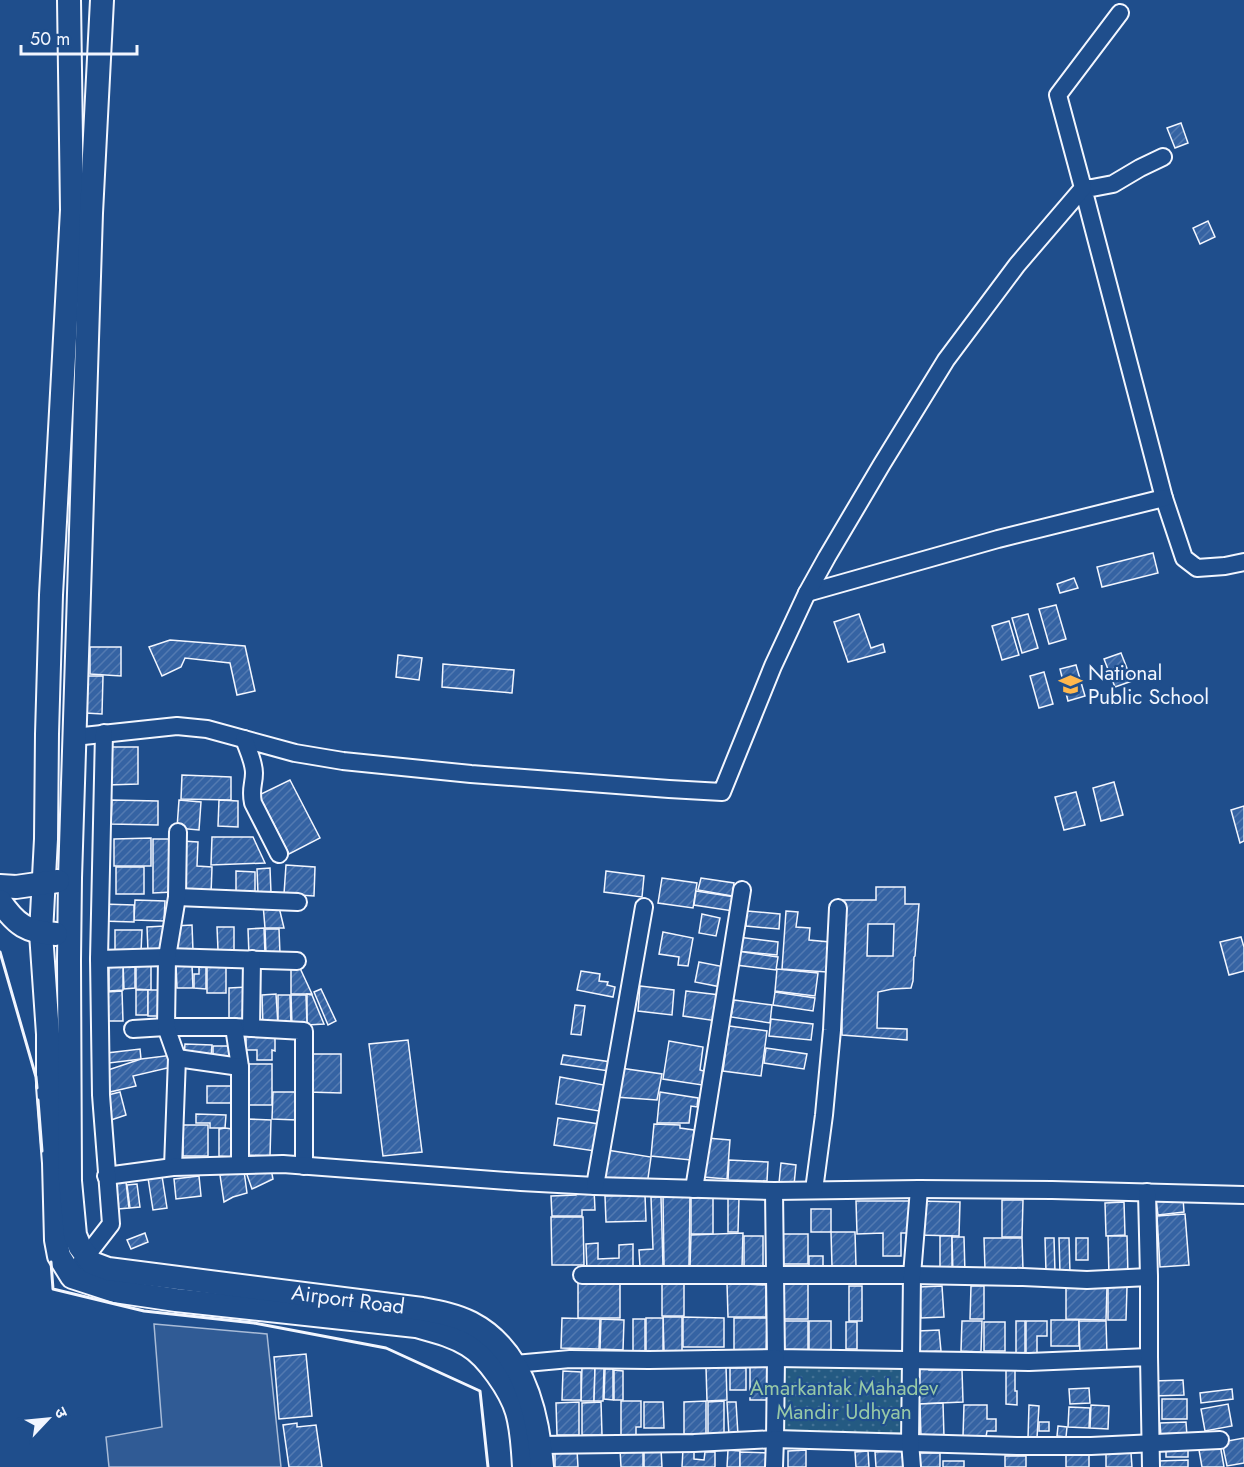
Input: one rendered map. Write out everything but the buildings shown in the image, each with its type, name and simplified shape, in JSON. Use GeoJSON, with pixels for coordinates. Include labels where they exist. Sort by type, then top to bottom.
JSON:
{"type":"FeatureCollection","features":[{"type":"Feature","properties":{"kind":"main road"},"geometry":{"type":"LineString","coordinates":[[69,0],[72,210],[51,594],[46,839],[41,933],[48,1034],[48,1086],[62,1162],[70,1181],[75,1234],[86,1255]]}},
{"type":"Feature","properties":{"kind":"main road"},"geometry":{"type":"LineString","coordinates":[[72,1278],[59,1256],[56,1240],[62,1162],[91,213],[102,0]]}},
{"type":"Feature","properties":{"kind":"main road"},"geometry":{"type":"LineString","coordinates":[[0,886],[44,884],[70,878]]}},
{"type":"Feature","properties":{"kind":"main road"},"geometry":{"type":"LineString","coordinates":[[0,901],[9,914],[25,927],[41,933],[70,934]]}},
{"type":"Feature","properties":{"kind":"main road","name":"Airport Road"},"geometry":{"type":"LineString","coordinates":[[86,1255],[92,1263],[108,1269],[422,1309],[444,1313],[470,1323],[487,1333],[515,1364],[533,1408],[541,1456]]}},
{"type":"Feature","properties":{"kind":"main road","name":"Airport Road"},"geometry":{"type":"LineString","coordinates":[[72,1278],[115,1291],[176,1300],[416,1326],[444,1334],[470,1346],[493,1369],[509,1394],[517,1412],[524,1467]]}},
{"type":"Feature","properties":{"kind":"street"},"geometry":{"type":"LineString","coordinates":[[1120,13],[1058,95],[1164,498],[1184,558],[1197,568],[1244,562]]}},
{"type":"Feature","properties":{"kind":"street"},"geometry":{"type":"LineString","coordinates":[[74,737],[177,726],[207,729],[295,753],[343,761],[722,792],[807,593],[851,515],[946,360],[1017,265],[1083,188],[1113,184],[1162,158]]}},
{"type":"Feature","properties":{"kind":"street"},"geometry":{"type":"LineString","coordinates":[[807,593],[998,538],[1164,498]]}},
{"type":"Feature","properties":{"kind":"street"},"geometry":{"type":"LineString","coordinates":[[72,1278],[86,1255],[111,1224],[101,1095],[99,959],[104,734]]}},
{"type":"Feature","properties":{"kind":"street"},"geometry":{"type":"LineString","coordinates":[[244,739],[254,766],[255,775],[251,794],[253,803],[279,854]]}},
{"type":"Feature","properties":{"kind":"street"},"geometry":{"type":"LineString","coordinates":[[173,1167],[177,1058],[166,1027],[167,957],[177,897],[178,832]]}},
{"type":"Feature","properties":{"kind":"street"},"geometry":{"type":"LineString","coordinates":[[694,1188],[742,890]]}},
{"type":"Feature","properties":{"kind":"street"},"geometry":{"type":"LineString","coordinates":[[177,897],[298,902]]}},
{"type":"Feature","properties":{"kind":"street"},"geometry":{"type":"LineString","coordinates":[[595,1185],[644,907]]}},
{"type":"Feature","properties":{"kind":"street"},"geometry":{"type":"LineString","coordinates":[[814,1190],[832,1030],[838,908]]}},
{"type":"Feature","properties":{"kind":"street"},"geometry":{"type":"LineString","coordinates":[[99,959],[167,957],[297,961]]}},
{"type":"Feature","properties":{"kind":"street"},"geometry":{"type":"LineString","coordinates":[[240,1165],[240,1067],[252,959]]}},
{"type":"Feature","properties":{"kind":"street"},"geometry":{"type":"LineString","coordinates":[[133,1029],[243,1027],[304,1031],[304,1166]]}},
{"type":"Feature","properties":{"kind":"street"},"geometry":{"type":"LineString","coordinates":[[177,1058],[240,1067]]}},
{"type":"Feature","properties":{"kind":"street"},"geometry":{"type":"LineString","coordinates":[[106,1176],[173,1167],[283,1164],[521,1182],[774,1191],[919,1189],[1244,1195]]}},
{"type":"Feature","properties":{"kind":"street"},"geometry":{"type":"LineString","coordinates":[[912,1467],[910,1442],[912,1275],[919,1189]]}},
{"type":"Feature","properties":{"kind":"street"},"geometry":{"type":"LineString","coordinates":[[774,1191],[776,1358],[774,1467]]}},
{"type":"Feature","properties":{"kind":"street"},"geometry":{"type":"LineString","coordinates":[[1147,1192],[1150,1467]]}},
{"type":"Feature","properties":{"kind":"street"},"geometry":{"type":"LineString","coordinates":[[582,1275],[912,1275],[1087,1280],[1149,1277]]}},
{"type":"Feature","properties":{"kind":"street"},"geometry":{"type":"LineString","coordinates":[[515,1364],[570,1359],[776,1358],[1029,1362],[1149,1357]]}},
{"type":"Feature","properties":{"kind":"street"},"geometry":{"type":"LineString","coordinates":[[541,1456],[694,1443],[775,1439],[1017,1446],[1091,1446],[1220,1440]]}},
{"type":"Feature","properties":{"kind":"green space","name":"Amarkantak Mahadev Mandir Udhyan"},"geometry":{"type":"Polygon","coordinates":[[[905,1364],[906,1433],[784,1435],[783,1366],[905,1364]]]}},
{"type":"Feature","properties":{"kind":"shaded area"},"geometry":{"type":"Polygon","coordinates":[[[154,1324],[267,1334],[281,1467],[109,1467],[106,1437],[162,1427],[154,1324]]]}},
{"type":"Feature","properties":{"kind":"wall"},"geometry":{"type":"LineString","coordinates":[[0,952],[36,1077],[37,1088]]}},
{"type":"Feature","properties":{"kind":"wall"},"geometry":{"type":"LineString","coordinates":[[38,1100],[42,1151]]}},
{"type":"Feature","properties":{"kind":"wall"},"geometry":{"type":"LineString","coordinates":[[51,1262],[53,1289],[144,1311],[254,1323],[386,1348],[480,1391],[488,1467]]}},
{"type":"Feature","properties":{"kind":"place","name":"National Public School"},"geometry":{"type":"Point","coordinates":[1070,685]}}]}
